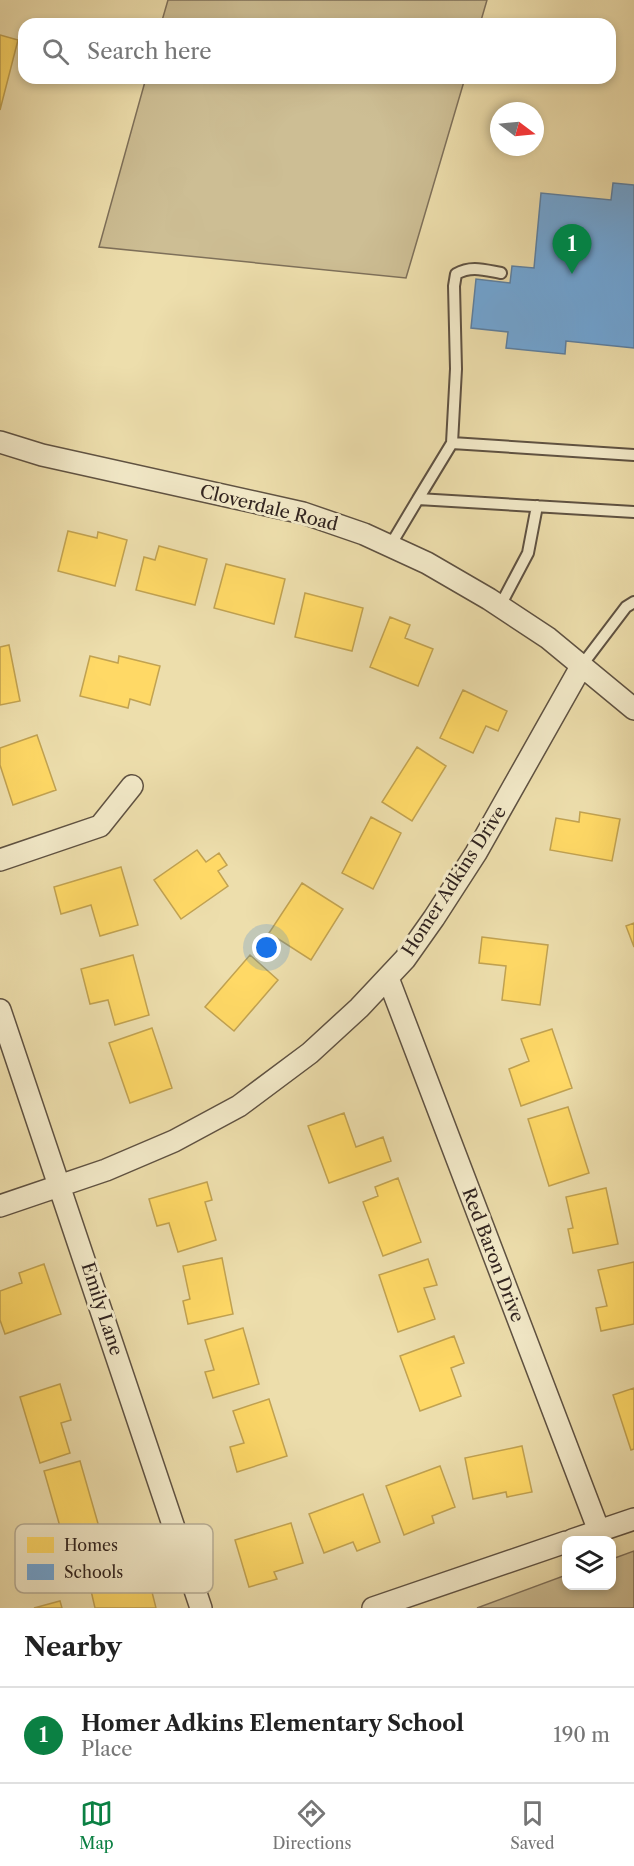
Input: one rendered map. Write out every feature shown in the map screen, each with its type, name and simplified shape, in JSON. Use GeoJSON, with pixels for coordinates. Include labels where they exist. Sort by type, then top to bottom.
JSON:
{"type":"FeatureCollection","features":[{"type":"Feature","properties":{"kind":"street","name":"Cloverdale Road"},"geometry":{"type":"LineString","coordinates":[[0,441],[42,455],[303,513],[390,546],[427,563],[500,606],[548,638],[634,709]]}},
{"type":"Feature","properties":{"kind":"street","name":"Homer Adkins Drive"},"geometry":{"type":"LineString","coordinates":[[0,1206],[106,1170],[174,1141],[239,1106],[310,1053],[359,1008],[388,978],[423,934],[476,853],[582,665]]}},
{"type":"Feature","properties":{"kind":"street"},"geometry":{"type":"LineString","coordinates":[[0,860],[100,826],[132,786]]}},
{"type":"Feature","properties":{"kind":"street","name":"Red Baron Drive"},"geometry":{"type":"LineString","coordinates":[[388,978],[599,1531]]}},
{"type":"Feature","properties":{"kind":"street","name":"Emily Lane"},"geometry":{"type":"LineString","coordinates":[[0,1010],[173,1524]]}},
{"type":"Feature","properties":{"kind":"street"},"geometry":{"type":"LineString","coordinates":[[584,1536],[634,1519]]}},
{"type":"Feature","properties":{"kind":"street"},"geometry":{"type":"LineString","coordinates":[[373,1608],[562,1544]]}},
{"type":"Feature","properties":{"kind":"street","name":"Emily Lane"},"geometry":{"type":"LineString","coordinates":[[196,1593],[201,1608]]}},
{"type":"Feature","properties":{"kind":"lane"},"geometry":{"type":"LineString","coordinates":[[390,546],[452,443],[456,369],[454,286],[456,274],[465,269],[501,273]]}},
{"type":"Feature","properties":{"kind":"lane"},"geometry":{"type":"LineString","coordinates":[[452,443],[634,454]]}},
{"type":"Feature","properties":{"kind":"lane"},"geometry":{"type":"LineString","coordinates":[[418,499],[634,512]]}},
{"type":"Feature","properties":{"kind":"lane"},"geometry":{"type":"LineString","coordinates":[[500,606],[528,553],[537,506]]}},
{"type":"Feature","properties":{"kind":"lane"},"geometry":{"type":"LineString","coordinates":[[582,665],[626,607],[634,602]]}},
{"type":"Feature","properties":{"kind":"shaded area"},"geometry":{"type":"Polygon","coordinates":[[[168,0],[487,0],[482,18],[163,18],[168,0]]]}},
{"type":"Feature","properties":{"kind":"shaded area"},"geometry":{"type":"Polygon","coordinates":[[[144,84],[463,84],[406,278],[99,247],[144,84]]]}},
{"type":"Feature","properties":{"kind":"shaded area"},"geometry":{"type":"Polygon","coordinates":[[[634,1551],[634,1608],[477,1608],[562,1576],[562,1590],[616,1590],[616,1558],[634,1551]]]}},
{"type":"Feature","properties":{"kind":"building: Homes"},"geometry":{"type":"Polygon","coordinates":[[[0,35],[18,40],[0,110],[0,35]]]}},
{"type":"Feature","properties":{"kind":"building: Homes"},"geometry":{"type":"Polygon","coordinates":[[[68,531],[97,538],[98,532],[127,540],[115,586],[58,571],[68,531]]]}},
{"type":"Feature","properties":{"kind":"building: Homes"},"geometry":{"type":"Polygon","coordinates":[[[159,546],[207,559],[195,605],[136,590],[144,557],[155,560],[159,546]]]}},
{"type":"Feature","properties":{"kind":"building: Homes"},"geometry":{"type":"Polygon","coordinates":[[[226,564],[285,579],[274,624],[214,608],[226,564]]]}},
{"type":"Feature","properties":{"kind":"building: Homes"},"geometry":{"type":"Polygon","coordinates":[[[305,593],[363,608],[352,651],[295,637],[305,593]]]}},
{"type":"Feature","properties":{"kind":"building: Homes"},"geometry":{"type":"Polygon","coordinates":[[[390,617],[410,625],[405,638],[433,649],[418,686],[370,667],[390,617]]]}},
{"type":"Feature","properties":{"kind":"building: Homes"},"geometry":{"type":"Polygon","coordinates":[[[9,645],[20,701],[0,705],[0,647],[9,645]]]}},
{"type":"Feature","properties":{"kind":"building: Homes"},"geometry":{"type":"Polygon","coordinates":[[[90,656],[118,663],[119,656],[160,666],[150,705],[130,699],[128,708],[80,696],[90,656]]]}},
{"type":"Feature","properties":{"kind":"building: Homes"},"geometry":{"type":"Polygon","coordinates":[[[463,690],[507,711],[498,731],[486,726],[473,753],[440,738],[463,690]]]}},
{"type":"Feature","properties":{"kind":"building: Homes"},"geometry":{"type":"Polygon","coordinates":[[[37,735],[56,790],[13,805],[0,765],[0,748],[37,735]]]}},
{"type":"Feature","properties":{"kind":"building: Homes"},"geometry":{"type":"Polygon","coordinates":[[[417,747],[446,766],[412,821],[382,802],[417,747]]]}},
{"type":"Feature","properties":{"kind":"building: Homes"},"geometry":{"type":"Polygon","coordinates":[[[580,812],[620,819],[612,861],[550,850],[556,818],[579,822],[580,812]]]}},
{"type":"Feature","properties":{"kind":"building: Homes"},"geometry":{"type":"Polygon","coordinates":[[[371,817],[401,833],[373,889],[342,873],[371,817]]]}},
{"type":"Feature","properties":{"kind":"building: Homes"},"geometry":{"type":"Polygon","coordinates":[[[197,850],[206,862],[219,853],[227,865],[218,871],[228,886],[181,919],[154,880],[197,850]]]}},
{"type":"Feature","properties":{"kind":"building: Homes"},"geometry":{"type":"Polygon","coordinates":[[[121,867],[138,925],[100,936],[91,905],[61,914],[54,887],[121,867]]]}},
{"type":"Feature","properties":{"kind":"building: Homes"},"geometry":{"type":"Polygon","coordinates":[[[302,883],[343,909],[311,960],[269,933],[302,883]]]}},
{"type":"Feature","properties":{"kind":"building: Homes"},"geometry":{"type":"Polygon","coordinates":[[[634,923],[634,947],[626,926],[634,923]]]}},
{"type":"Feature","properties":{"kind":"building: Homes"},"geometry":{"type":"Polygon","coordinates":[[[482,937],[548,945],[540,1005],[502,1000],[506,966],[479,963],[482,937]]]}},
{"type":"Feature","properties":{"kind":"building: Homes"},"geometry":{"type":"Polygon","coordinates":[[[133,955],[149,1015],[115,1025],[108,1000],[90,1004],[81,969],[133,955]]]}},
{"type":"Feature","properties":{"kind":"building: Homes"},"geometry":{"type":"Polygon","coordinates":[[[250,955],[278,980],[234,1031],[205,1007],[250,955]]]}},
{"type":"Feature","properties":{"kind":"building: Homes"},"geometry":{"type":"Polygon","coordinates":[[[152,1028],[172,1088],[130,1103],[109,1043],[152,1028]]]}},
{"type":"Feature","properties":{"kind":"building: Homes"},"geometry":{"type":"Polygon","coordinates":[[[552,1029],[572,1088],[521,1106],[509,1069],[529,1061],[521,1039],[552,1029]]]}},
{"type":"Feature","properties":{"kind":"building: Homes"},"geometry":{"type":"Polygon","coordinates":[[[568,1107],[589,1173],[549,1186],[528,1119],[568,1107]]]}},
{"type":"Feature","properties":{"kind":"building: Homes"},"geometry":{"type":"Polygon","coordinates":[[[344,1113],[356,1147],[383,1137],[391,1161],[329,1183],[308,1126],[344,1113]]]}},
{"type":"Feature","properties":{"kind":"building: Homes"},"geometry":{"type":"Polygon","coordinates":[[[398,1178],[421,1242],[383,1256],[363,1202],[378,1196],[375,1187],[398,1178]]]}},
{"type":"Feature","properties":{"kind":"building: Homes"},"geometry":{"type":"Polygon","coordinates":[[[207,1182],[212,1200],[205,1202],[216,1240],[178,1252],[169,1223],[157,1226],[149,1199],[207,1182]]]}},
{"type":"Feature","properties":{"kind":"building: Homes"},"geometry":{"type":"Polygon","coordinates":[[[606,1188],[618,1244],[573,1253],[568,1229],[573,1228],[566,1197],[606,1188]]]}},
{"type":"Feature","properties":{"kind":"building: Homes"},"geometry":{"type":"Polygon","coordinates":[[[222,1258],[233,1314],[188,1324],[183,1301],[190,1299],[183,1266],[222,1258]]]}},
{"type":"Feature","properties":{"kind":"building: Homes"},"geometry":{"type":"Polygon","coordinates":[[[428,1259],[437,1285],[424,1288],[435,1319],[398,1332],[379,1275],[428,1259]]]}},
{"type":"Feature","properties":{"kind":"building: Homes"},"geometry":{"type":"Polygon","coordinates":[[[634,1262],[634,1324],[601,1331],[596,1308],[607,1306],[598,1270],[634,1262]]]}},
{"type":"Feature","properties":{"kind":"building: Homes"},"geometry":{"type":"Polygon","coordinates":[[[44,1264],[61,1314],[5,1334],[0,1320],[0,1291],[22,1283],[19,1273],[44,1264]]]}},
{"type":"Feature","properties":{"kind":"building: Homes"},"geometry":{"type":"Polygon","coordinates":[[[243,1328],[259,1384],[213,1398],[205,1372],[214,1370],[205,1340],[243,1328]]]}},
{"type":"Feature","properties":{"kind":"building: Homes"},"geometry":{"type":"Polygon","coordinates":[[[454,1336],[464,1363],[451,1368],[461,1396],[420,1411],[400,1356],[454,1336]]]}},
{"type":"Feature","properties":{"kind":"building: Homes"},"geometry":{"type":"Polygon","coordinates":[[[60,1384],[71,1420],[61,1423],[70,1453],[40,1463],[20,1397],[60,1384]]]}},
{"type":"Feature","properties":{"kind":"building: Homes"},"geometry":{"type":"Polygon","coordinates":[[[634,1388],[634,1449],[631,1450],[613,1395],[634,1388]]]}},
{"type":"Feature","properties":{"kind":"building: Homes"},"geometry":{"type":"Polygon","coordinates":[[[269,1399],[287,1456],[237,1472],[230,1447],[244,1443],[233,1411],[269,1399]]]}},
{"type":"Feature","properties":{"kind":"building: Homes"},"geometry":{"type":"Polygon","coordinates":[[[522,1446],[532,1492],[507,1497],[506,1492],[473,1499],[465,1458],[522,1446]]]}},
{"type":"Feature","properties":{"kind":"building: Homes"},"geometry":{"type":"Polygon","coordinates":[[[80,1461],[98,1524],[59,1524],[44,1471],[80,1461]]]}},
{"type":"Feature","properties":{"kind":"building: Homes"},"geometry":{"type":"Polygon","coordinates":[[[440,1466],[455,1507],[432,1516],[434,1523],[404,1535],[386,1486],[440,1466]]]}},
{"type":"Feature","properties":{"kind":"building: Homes"},"geometry":{"type":"Polygon","coordinates":[[[363,1494],[380,1542],[357,1551],[353,1542],[324,1553],[309,1514],[363,1494]]]}},
{"type":"Feature","properties":{"kind":"building: Homes"},"geometry":{"type":"Polygon","coordinates":[[[291,1523],[303,1563],[274,1572],[277,1579],[249,1587],[235,1540],[291,1523]]]}},
{"type":"Feature","properties":{"kind":"building: Homes"},"geometry":{"type":"Polygon","coordinates":[[[92,1593],[152,1593],[156,1608],[95,1608],[92,1593]]]}},
{"type":"Feature","properties":{"kind":"building: Homes"},"geometry":{"type":"Polygon","coordinates":[[[60,1601],[62,1608],[34,1608],[60,1601]]]}},
{"type":"Feature","properties":{"kind":"building: Schools"},"geometry":{"type":"Polygon","coordinates":[[[613,183],[634,185],[634,348],[566,341],[565,354],[506,348],[508,332],[471,328],[476,279],[510,283],[512,266],[534,268],[541,193],[611,200],[613,183]]]}},
{"type":"Feature","properties":{"kind":"place","name":"Homer Adkins Elementary School"},"geometry":{"type":"Point","coordinates":[572,274]}}]}
